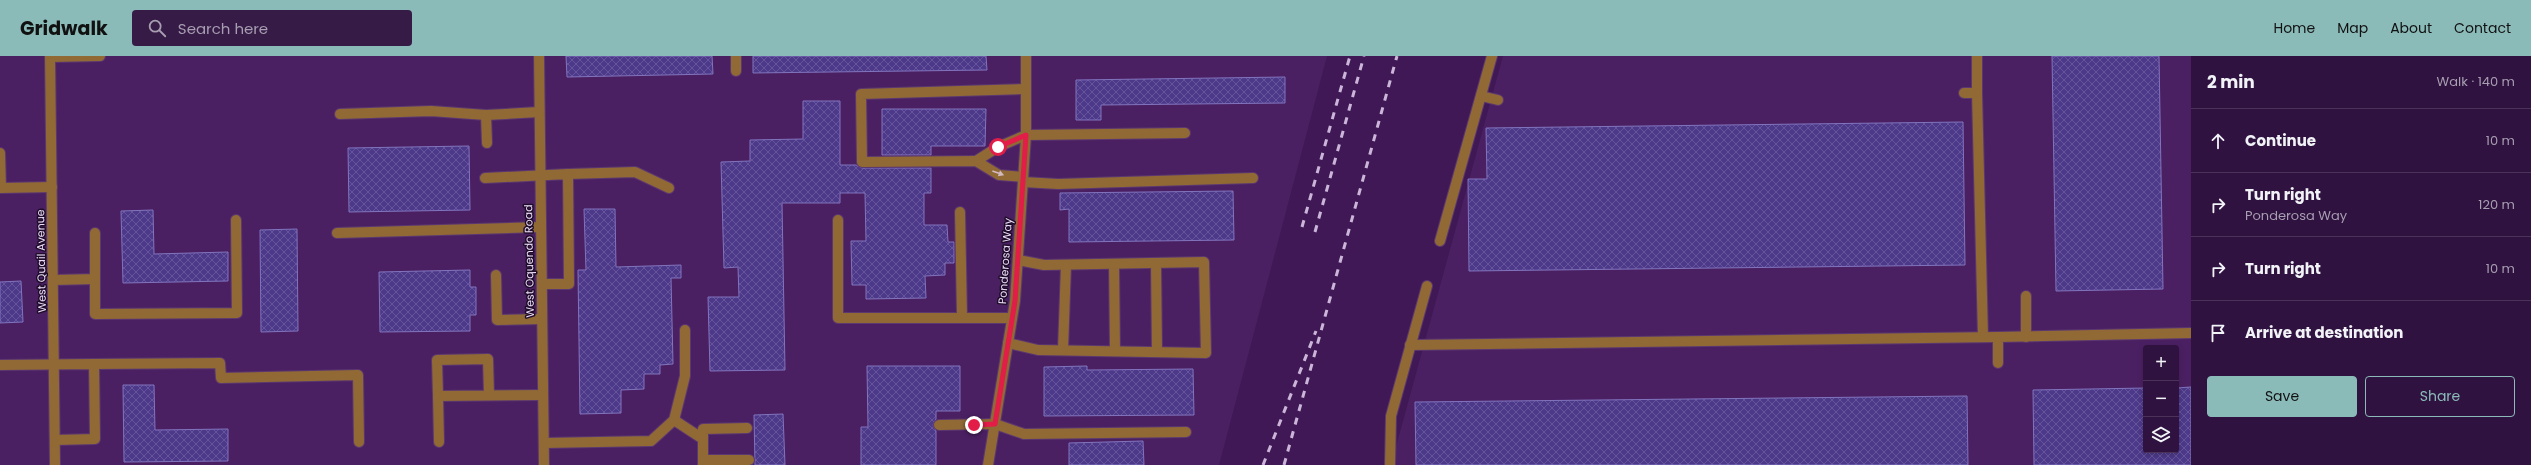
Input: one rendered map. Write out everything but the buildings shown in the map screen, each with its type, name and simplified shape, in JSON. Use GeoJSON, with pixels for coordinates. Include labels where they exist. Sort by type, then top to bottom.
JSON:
{"type":"FeatureCollection","features":[{"type":"Feature","properties":{"kind":"street"},"geometry":{"type":"LineString","coordinates":[[50,56],[100,56]]}},
{"type":"Feature","properties":{"kind":"street","name":"West Quail Avenue"},"geometry":{"type":"LineString","coordinates":[[50,56],[55,465]]}},
{"type":"Feature","properties":{"kind":"street","name":"West Oquendo Road"},"geometry":{"type":"LineString","coordinates":[[539,56],[544,465]]}},
{"type":"Feature","properties":{"kind":"street"},"geometry":{"type":"LineString","coordinates":[[736,56],[736,71]]}},
{"type":"Feature","properties":{"kind":"street","name":"Ponderosa Way"},"geometry":{"type":"LineString","coordinates":[[988,465],[1012,318],[1018,260],[1026,135],[1026,56]]}},
{"type":"Feature","properties":{"kind":"street"},"geometry":{"type":"LineString","coordinates":[[1440,241],[1492,56]]}},
{"type":"Feature","properties":{"kind":"street"},"geometry":{"type":"LineString","coordinates":[[1976,56],[1983,337]]}},
{"type":"Feature","properties":{"kind":"street"},"geometry":{"type":"LineString","coordinates":[[1026,89],[861,94],[862,162],[976,161],[999,175],[1023,180],[1058,184],[1253,178]]}},
{"type":"Feature","properties":{"kind":"street"},"geometry":{"type":"LineString","coordinates":[[1964,93],[1977,93]]}},
{"type":"Feature","properties":{"kind":"street"},"geometry":{"type":"LineString","coordinates":[[1481,96],[1498,100]]}},
{"type":"Feature","properties":{"kind":"street"},"geometry":{"type":"LineString","coordinates":[[340,114],[432,111],[486,115],[540,112]]}},
{"type":"Feature","properties":{"kind":"street"},"geometry":{"type":"LineString","coordinates":[[486,115],[487,143]]}},
{"type":"Feature","properties":{"kind":"street"},"geometry":{"type":"LineString","coordinates":[[976,161],[998,147],[1026,135],[1185,132]]}},
{"type":"Feature","properties":{"kind":"street"},"geometry":{"type":"LineString","coordinates":[[0,153],[0,188],[52,187]]}},
{"type":"Feature","properties":{"kind":"street"},"geometry":{"type":"LineString","coordinates":[[485,178],[635,172],[669,188]]}},
{"type":"Feature","properties":{"kind":"street"},"geometry":{"type":"LineString","coordinates":[[542,284],[569,284],[568,174]]}},
{"type":"Feature","properties":{"kind":"street"},"geometry":{"type":"LineString","coordinates":[[960,212],[962,316]]}},
{"type":"Feature","properties":{"kind":"street"},"geometry":{"type":"LineString","coordinates":[[95,233],[95,314],[237,313],[236,220]]}},
{"type":"Feature","properties":{"kind":"street"},"geometry":{"type":"LineString","coordinates":[[838,220],[838,318],[962,316],[1012,318]]}},
{"type":"Feature","properties":{"kind":"street"},"geometry":{"type":"LineString","coordinates":[[337,233],[541,227]]}},
{"type":"Feature","properties":{"kind":"street"},"geometry":{"type":"LineString","coordinates":[[1008,343],[1038,350],[1206,353],[1204,262],[1044,265],[1018,260]]}},
{"type":"Feature","properties":{"kind":"street"},"geometry":{"type":"LineString","coordinates":[[1156,263],[1157,352]]}},
{"type":"Feature","properties":{"kind":"street"},"geometry":{"type":"LineString","coordinates":[[1114,264],[1115,351]]}},
{"type":"Feature","properties":{"kind":"street"},"geometry":{"type":"LineString","coordinates":[[1063,350],[1066,265]]}},
{"type":"Feature","properties":{"kind":"street"},"geometry":{"type":"LineString","coordinates":[[496,275],[497,320],[542,319]]}},
{"type":"Feature","properties":{"kind":"street"},"geometry":{"type":"LineString","coordinates":[[53,280],[95,279]]}},
{"type":"Feature","properties":{"kind":"street"},"geometry":{"type":"LineString","coordinates":[[1390,465],[1390,416],[1427,286]]}},
{"type":"Feature","properties":{"kind":"street"},"geometry":{"type":"LineString","coordinates":[[2026,296],[2026,337]]}},
{"type":"Feature","properties":{"kind":"street"},"geometry":{"type":"LineString","coordinates":[[544,443],[651,441],[674,420],[685,376],[686,330]]}},
{"type":"Feature","properties":{"kind":"street"},"geometry":{"type":"LineString","coordinates":[[1410,345],[2026,337],[2191,333]]}},
{"type":"Feature","properties":{"kind":"street"},"geometry":{"type":"LineString","coordinates":[[1998,337],[1998,363]]}},
{"type":"Feature","properties":{"kind":"street"},"geometry":{"type":"LineString","coordinates":[[439,442],[437,360],[488,359],[489,396]]}},
{"type":"Feature","properties":{"kind":"street"},"geometry":{"type":"LineString","coordinates":[[0,365],[220,363],[221,378],[358,375],[360,442]]}},
{"type":"Feature","properties":{"kind":"street"},"geometry":{"type":"LineString","coordinates":[[55,440],[94,439],[94,364]]}},
{"type":"Feature","properties":{"kind":"street"},"geometry":{"type":"LineString","coordinates":[[438,396],[543,395]]}},
{"type":"Feature","properties":{"kind":"street"},"geometry":{"type":"LineString","coordinates":[[674,420],[703,439]]}},
{"type":"Feature","properties":{"kind":"street"},"geometry":{"type":"LineString","coordinates":[[939,425],[995,424],[1024,434],[1186,432]]}},
{"type":"Feature","properties":{"kind":"street"},"geometry":{"type":"LineString","coordinates":[[747,428],[703,429],[703,463],[749,460]]}},
{"type":"Feature","properties":{"kind":"shaded area"},"geometry":{"type":"Polygon","coordinates":[[[0,56],[1327,56],[1219,465],[0,465],[0,56]]]}},
{"type":"Feature","properties":{"kind":"shaded area"},"geometry":{"type":"Polygon","coordinates":[[[1503,56],[2191,56],[2191,465],[1391,465],[1503,56]]]}},
{"type":"Feature","properties":{"kind":"railway"},"geometry":{"type":"LineString","coordinates":[[1302,227],[1350,56]]}},
{"type":"Feature","properties":{"kind":"railway"},"geometry":{"type":"LineString","coordinates":[[1315,232],[1364,56]]}},
{"type":"Feature","properties":{"kind":"railway"},"geometry":{"type":"LineString","coordinates":[[1284,465],[1397,56]]}},
{"type":"Feature","properties":{"kind":"railway"},"geometry":{"type":"LineString","coordinates":[[1263,465],[1316,331]]}},
{"type":"Feature","properties":{"kind":"route"},"geometry":{"type":"LineString","coordinates":[[974,425],[995,424],[1015,301],[1026,135],[998,147]]}}]}
